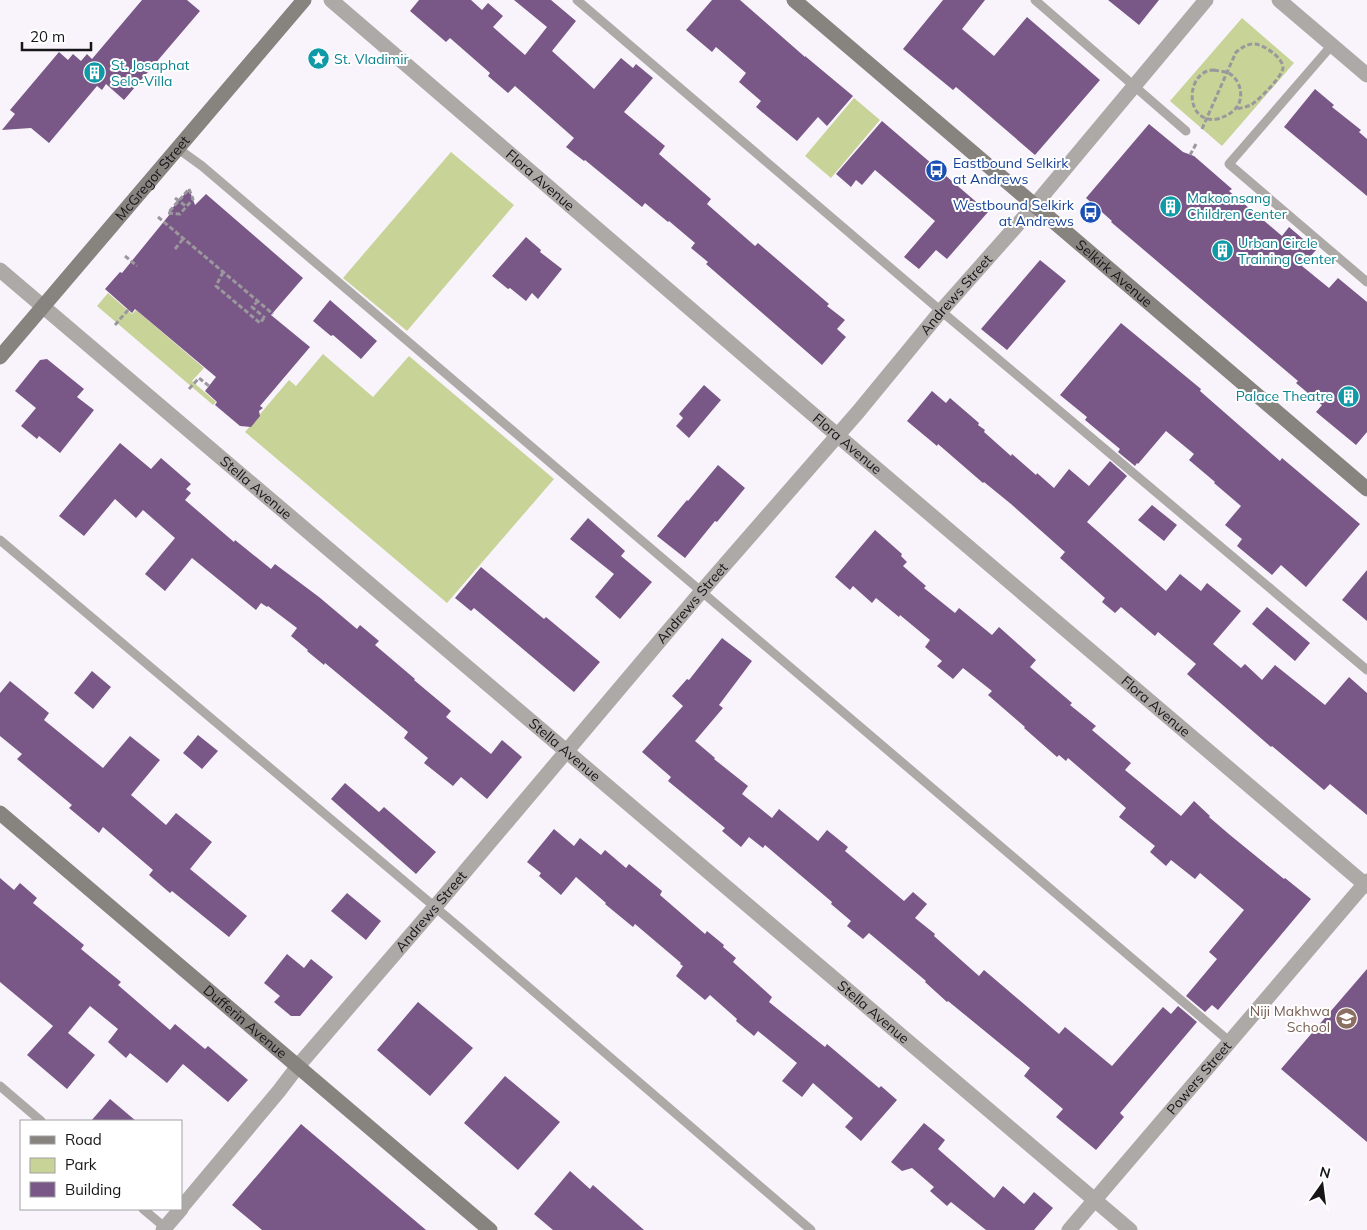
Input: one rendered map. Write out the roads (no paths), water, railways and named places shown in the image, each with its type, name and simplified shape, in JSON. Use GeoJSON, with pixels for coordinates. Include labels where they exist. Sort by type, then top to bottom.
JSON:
{"type":"FeatureCollection","features":[{"type":"Feature","properties":{"kind":"main road","name":"McGregor Street"},"geometry":{"type":"LineString","coordinates":[[0,356],[304,0]]}},
{"type":"Feature","properties":{"kind":"main road","name":"Selkirk Avenue"},"geometry":{"type":"LineString","coordinates":[[794,0],[1367,489]]}},
{"type":"Feature","properties":{"kind":"main road","name":"Dufferin Avenue"},"geometry":{"type":"LineString","coordinates":[[0,813],[490,1230]]}},
{"type":"Feature","properties":{"kind":"street","name":"Flora Avenue"},"geometry":{"type":"LineString","coordinates":[[331,0],[1366,884]]}},
{"type":"Feature","properties":{"kind":"street","name":"Andrews Street"},"geometry":{"type":"LineString","coordinates":[[182,1207],[298,1066],[701,592],[1034,206],[1206,0]]}},
{"type":"Feature","properties":{"kind":"street"},"geometry":{"type":"LineString","coordinates":[[1280,0],[1367,75]]}},
{"type":"Feature","properties":{"kind":"street","name":"Stella Avenue"},"geometry":{"type":"LineString","coordinates":[[0,270],[1130,1230]]}},
{"type":"Feature","properties":{"kind":"street","name":"Powers Street"},"geometry":{"type":"LineString","coordinates":[[1068,1230],[1366,884]]}},
{"type":"Feature","properties":{"kind":"street","name":"Andrews Street"},"geometry":{"type":"LineString","coordinates":[[165,1229],[179,1210]]}},
{"type":"Feature","properties":{"kind":"lane"},"geometry":{"type":"LineString","coordinates":[[577,0],[1367,670]]}},
{"type":"Feature","properties":{"kind":"lane"},"geometry":{"type":"LineString","coordinates":[[1035,0],[1186,131]]}},
{"type":"Feature","properties":{"kind":"lane"},"geometry":{"type":"LineString","coordinates":[[1332,45],[1229,164],[1367,282]]}},
{"type":"Feature","properties":{"kind":"lane"},"geometry":{"type":"LineString","coordinates":[[178,148],[202,166],[1229,1041]]}},
{"type":"Feature","properties":{"kind":"lane"},"geometry":{"type":"LineString","coordinates":[[0,540],[435,907],[811,1230]]}},
{"type":"Feature","properties":{"kind":"lane"},"geometry":{"type":"LineString","coordinates":[[0,1086],[40,1120]]}},
{"type":"Feature","properties":{"kind":"lane"},"geometry":{"type":"LineString","coordinates":[[144,1210],[165,1229]]}},
{"type":"Feature","properties":{"kind":"place","name":"St. Vladimir"},"geometry":{"type":"Point","coordinates":[318,59]}},
{"type":"Feature","properties":{"kind":"place","name":"St. Josaphat Selo-Villa"},"geometry":{"type":"Point","coordinates":[95,73]}},
{"type":"Feature","properties":{"kind":"place","name":"Eastbound Selkirk at Andrews"},"geometry":{"type":"Point","coordinates":[937,171]}},
{"type":"Feature","properties":{"kind":"place","name":"Makoonsang Children Center"},"geometry":{"type":"Point","coordinates":[1171,206]}},
{"type":"Feature","properties":{"kind":"place","name":"Westbound Selkirk at Andrews"},"geometry":{"type":"Point","coordinates":[1090,213]}},
{"type":"Feature","properties":{"kind":"place","name":"Urban Circle Training Center"},"geometry":{"type":"Point","coordinates":[1222,251]}},
{"type":"Feature","properties":{"kind":"place","name":"Palace Theatre"},"geometry":{"type":"Point","coordinates":[1349,396]}},
{"type":"Feature","properties":{"kind":"place","name":"Niji Makhwa School"},"geometry":{"type":"Point","coordinates":[1346,1019]}}]}
